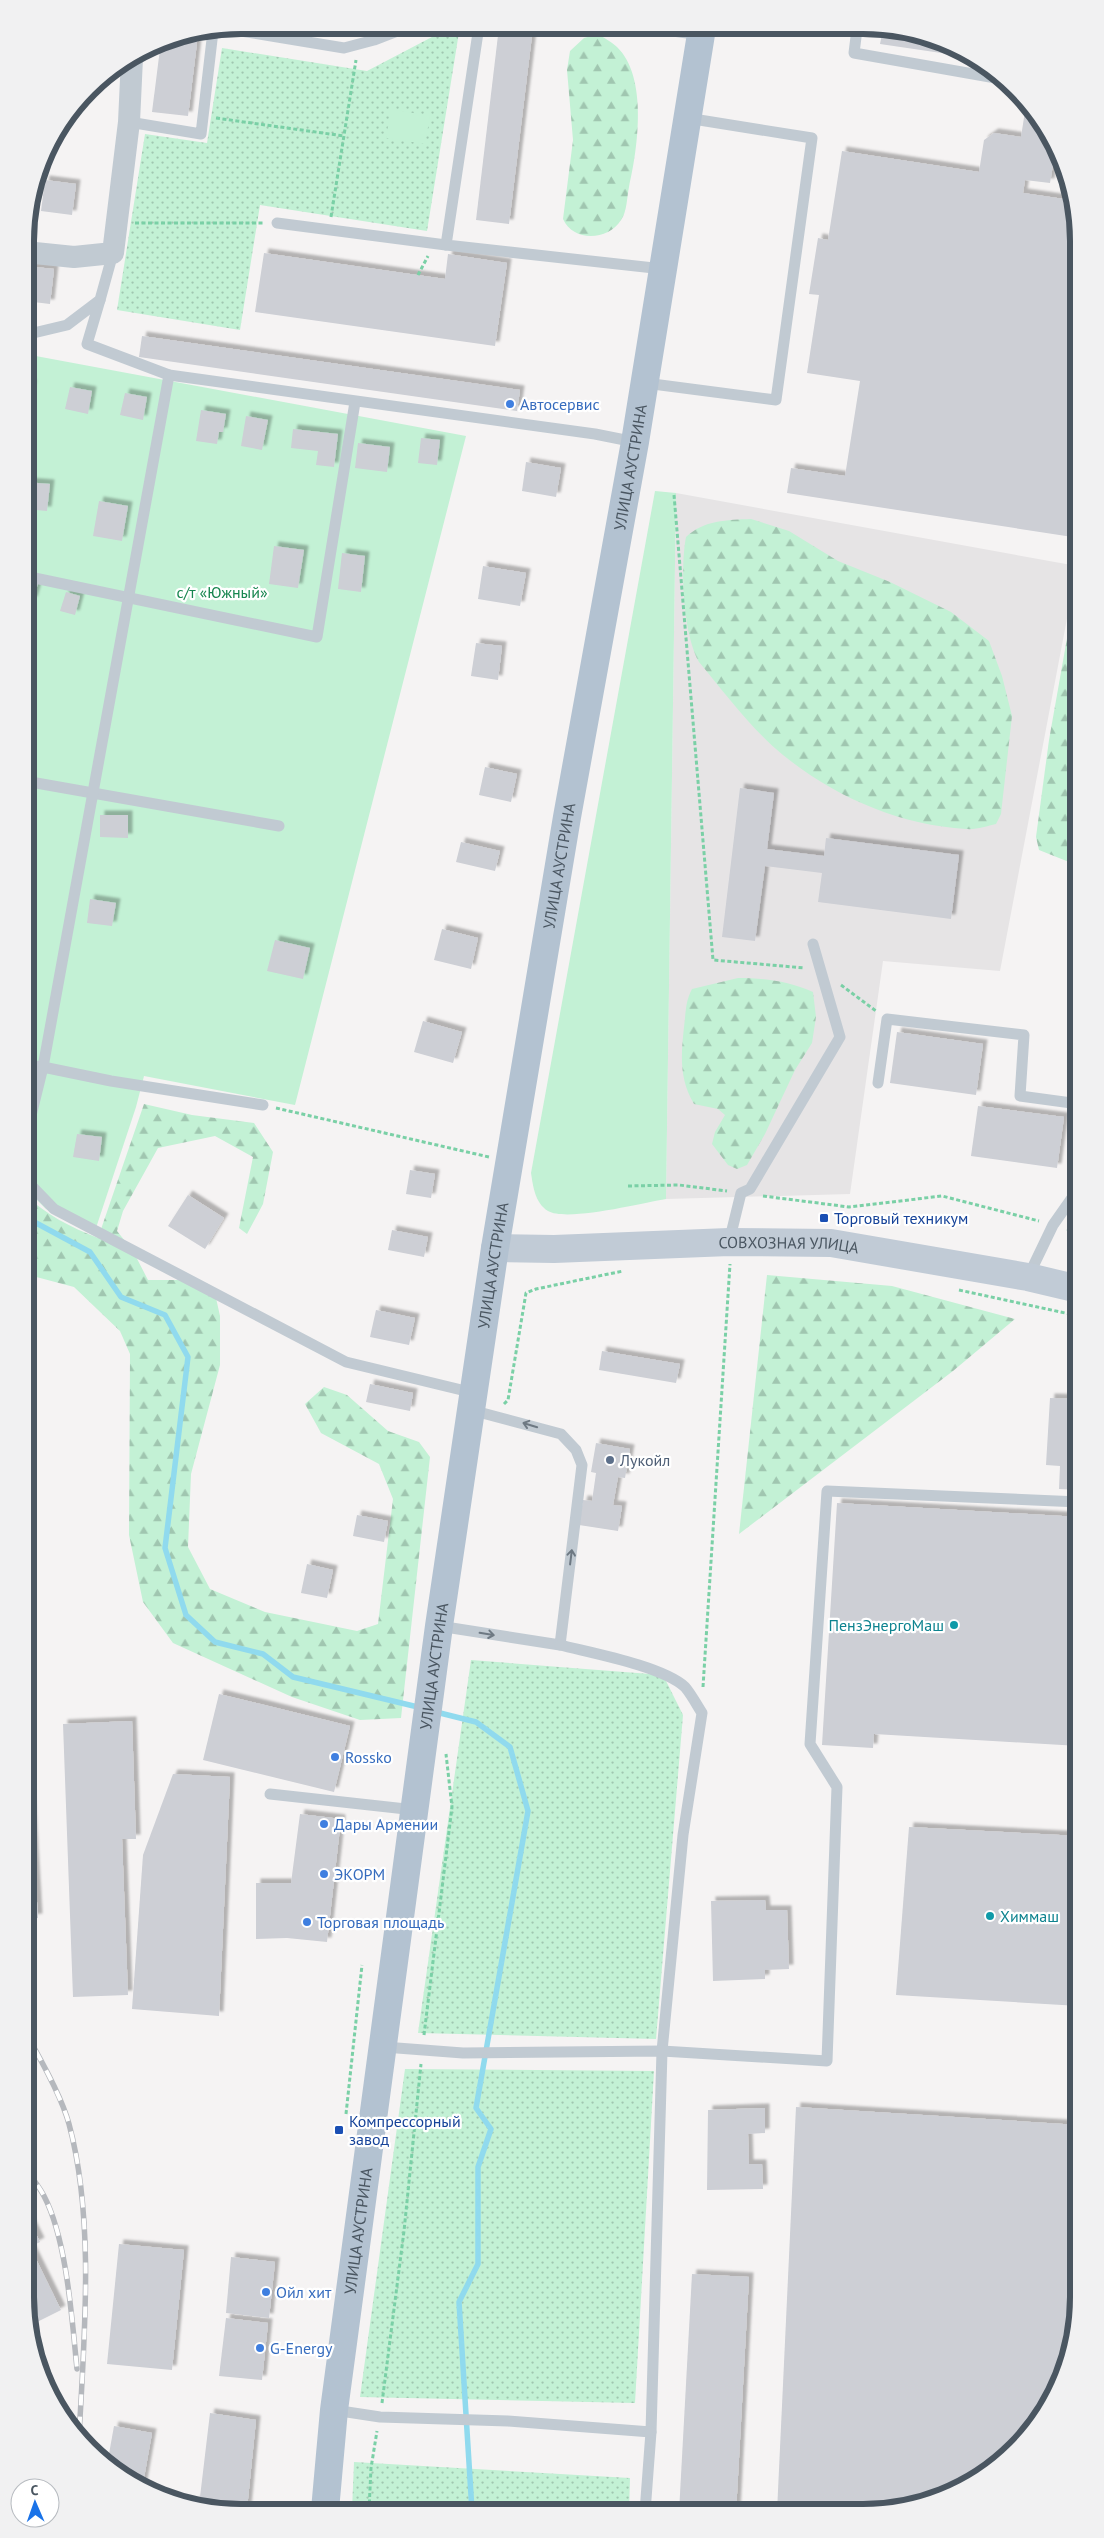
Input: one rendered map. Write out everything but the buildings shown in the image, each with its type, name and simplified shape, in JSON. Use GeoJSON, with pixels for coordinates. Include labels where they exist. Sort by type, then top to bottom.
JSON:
{"type":"FeatureCollection","features":[{"type":"Feature","properties":{"kind":"main road","name":"УЛИЦА АУСТРИНА"},"geometry":{"type":"LineString","coordinates":[[326,2504],[334,2410],[384,2047],[429,1694],[439,1626],[479,1405],[495,1248],[567,817],[635,442],[702,34]]}},
{"type":"Feature","properties":{"kind":"main road","name":"СОВХОЗНАЯ УЛИЦА"},"geometry":{"type":"LineString","coordinates":[[495,1248],[730,1252],[831,1242],[1028,1277],[1070,1287]]}},
{"type":"Feature","properties":{"kind":"street"},"geometry":{"type":"LineString","coordinates":[[34,253],[74,257],[113,253],[129,122],[132,65]]}},
{"type":"Feature","properties":{"kind":"lane"},"geometry":{"type":"LineString","coordinates":[[260,34],[344,48],[387,34]]}},
{"type":"Feature","properties":{"kind":"lane"},"geometry":{"type":"LineString","coordinates":[[446,244],[478,34]]}},
{"type":"Feature","properties":{"kind":"lane"},"geometry":{"type":"LineString","coordinates":[[857,34],[854,53],[989,77]]}},
{"type":"Feature","properties":{"kind":"lane"},"geometry":{"type":"LineString","coordinates":[[129,122],[200,134],[211,36]]}},
{"type":"Feature","properties":{"kind":"lane"},"geometry":{"type":"LineString","coordinates":[[644,383],[776,400],[812,138],[774,127],[687,118]]}},
{"type":"Feature","properties":{"kind":"lane"},"geometry":{"type":"LineString","coordinates":[[277,223],[664,269]]}},
{"type":"Feature","properties":{"kind":"lane"},"geometry":{"type":"LineString","coordinates":[[113,253],[86,344],[169,375],[595,434],[635,442]]}},
{"type":"Feature","properties":{"kind":"lane"},"geometry":{"type":"LineString","coordinates":[[34,333],[67,325],[100,300]]}},
{"type":"Feature","properties":{"kind":"lane"},"geometry":{"type":"LineString","coordinates":[[34,1103],[43,1066],[169,375]]}},
{"type":"Feature","properties":{"kind":"lane"},"geometry":{"type":"LineString","coordinates":[[34,578],[317,637],[355,402]]}},
{"type":"Feature","properties":{"kind":"lane"},"geometry":{"type":"LineString","coordinates":[[34,783],[279,826]]}},
{"type":"Feature","properties":{"kind":"lane"},"geometry":{"type":"LineString","coordinates":[[730,1252],[740,1193],[750,1189],[840,1038],[813,944]]}},
{"type":"Feature","properties":{"kind":"lane"},"geometry":{"type":"LineString","coordinates":[[878,1083],[886,1019],[1024,1036],[1020,1096],[1070,1103]]}},
{"type":"Feature","properties":{"kind":"lane"},"geometry":{"type":"LineString","coordinates":[[34,1066],[263,1105]]}},
{"type":"Feature","properties":{"kind":"lane"},"geometry":{"type":"LineString","coordinates":[[34,1188],[54,1209],[346,1362],[561,1434],[576,1450],[582,1465],[560,1645]]}},
{"type":"Feature","properties":{"kind":"lane"},"geometry":{"type":"LineString","coordinates":[[1028,1277],[1053,1225],[1070,1201]]}},
{"type":"Feature","properties":{"kind":"lane"},"geometry":{"type":"LineString","coordinates":[[384,2047],[463,2053],[662,2051],[827,2061],[837,1787],[810,1744],[827,1491],[1070,1502]]}},
{"type":"Feature","properties":{"kind":"lane"},"geometry":{"type":"LineString","coordinates":[[439,1626],[560,1645],[644,1666],[684,1687],[702,1713],[683,1834],[662,2051],[651,2432],[646,2504]]}},
{"type":"Feature","properties":{"kind":"lane"},"geometry":{"type":"LineString","coordinates":[[270,1794],[415,1810]]}},
{"type":"Feature","properties":{"kind":"lane"},"geometry":{"type":"LineString","coordinates":[[334,2410],[380,2417],[508,2421],[651,2432]]}},
{"type":"Feature","properties":{"kind":"path"},"geometry":{"type":"LineString","coordinates":[[329,230],[359,44]]}},
{"type":"Feature","properties":{"kind":"path"},"geometry":{"type":"LineString","coordinates":[[203,116],[344,136]]}},
{"type":"Feature","properties":{"kind":"path"},"geometry":{"type":"LineString","coordinates":[[117,223],[277,223]]}},
{"type":"Feature","properties":{"kind":"path"},"geometry":{"type":"LineString","coordinates":[[674,495],[713,960],[821,970],[886,1019]]}},
{"type":"Feature","properties":{"kind":"path"},"geometry":{"type":"LineString","coordinates":[[263,1105],[510,1161]]}},
{"type":"Feature","properties":{"kind":"path"},"geometry":{"type":"LineString","coordinates":[[628,1186],[679,1185],[848,1207],[942,1196],[1070,1230]]}},
{"type":"Feature","properties":{"kind":"path"},"geometry":{"type":"LineString","coordinates":[[702,1713],[730,1252]]}},
{"type":"Feature","properties":{"kind":"path"},"geometry":{"type":"LineString","coordinates":[[479,1405],[508,1400],[526,1293],[536,1289],[624,1271]]}},
{"type":"Feature","properties":{"kind":"path"},"geometry":{"type":"LineString","coordinates":[[955,1290],[1070,1314]]}},
{"type":"Feature","properties":{"kind":"path"},"geometry":{"type":"LineString","coordinates":[[369,2504],[370,2468],[380,2417],[404,2231],[422,2050],[452,1807],[446,1750]]}},
{"type":"Feature","properties":{"kind":"path"},"geometry":{"type":"LineString","coordinates":[[346,2114],[362,1965]]}},
{"type":"Feature","properties":{"kind":"shaded area"},"geometry":{"type":"Polygon","coordinates":[[[676,493],[1070,565],[1070,603],[1000,971],[883,961],[850,1194],[666,1199],[676,493]]]}},
{"type":"Feature","properties":{"kind":"green space"},"geometry":{"type":"Polygon","coordinates":[[[438,34],[459,34],[427,231],[260,205],[240,330],[117,310],[145,134],[207,143],[222,48],[367,71],[438,34]]]}},
{"type":"Feature","properties":{"kind":"green space"},"geometry":{"type":"Polygon","coordinates":[[[598,34],[617,47],[627,60],[637,94],[638,114],[635,153],[623,217],[608,232],[591,236],[574,232],[563,219],[573,140],[567,70],[570,51],[584,38],[598,34]]]}},
{"type":"Feature","properties":{"kind":"green space"},"geometry":{"type":"Polygon","coordinates":[[[391,109],[430,116],[425,144],[386,138],[391,109]]]}},
{"type":"Feature","properties":{"kind":"green space","name":"с/т «Южный»"},"geometry":{"type":"Polygon","coordinates":[[[34,356],[466,436],[295,1105],[144,1076],[136,1107],[94,1234],[46,1209],[34,1197],[34,356]]]}},
{"type":"Feature","properties":{"kind":"green space"},"geometry":{"type":"Polygon","coordinates":[[[655,491],[676,493],[666,1199],[587,1213],[558,1214],[548,1211],[540,1204],[535,1194],[531,1173],[655,491]]]}},
{"type":"Feature","properties":{"kind":"green space"},"geometry":{"type":"Polygon","coordinates":[[[751,519],[789,531],[838,561],[890,582],[951,612],[989,641],[1002,676],[1012,716],[1001,814],[996,824],[970,829],[916,822],[869,806],[824,784],[772,746],[739,711],[699,662],[689,635],[684,601],[683,566],[686,537],[693,531],[708,524],[751,519]]]}},
{"type":"Feature","properties":{"kind":"green space"},"geometry":{"type":"Polygon","coordinates":[[[1070,624],[1070,862],[1039,850],[1036,837],[1049,740],[1070,624]]]}},
{"type":"Feature","properties":{"kind":"green space"},"geometry":{"type":"Polygon","coordinates":[[[738,978],[776,981],[795,985],[813,992],[816,1017],[812,1043],[795,1070],[765,1134],[747,1165],[737,1169],[728,1165],[712,1144],[715,1132],[725,1115],[718,1109],[694,1104],[683,1076],[682,1057],[686,1008],[692,989],[738,978]]]}},
{"type":"Feature","properties":{"kind":"green space"},"geometry":{"type":"Polygon","coordinates":[[[144,1104],[192,1115],[254,1123],[273,1152],[263,1204],[247,1234],[239,1228],[253,1157],[215,1136],[158,1148],[123,1211],[117,1231],[133,1251],[148,1280],[181,1280],[214,1289],[220,1316],[220,1365],[191,1474],[188,1547],[210,1589],[265,1612],[357,1631],[378,1624],[393,1499],[379,1464],[321,1433],[305,1404],[324,1387],[347,1395],[388,1431],[419,1442],[430,1457],[401,1718],[360,1720],[292,1697],[173,1643],[143,1602],[129,1535],[130,1354],[120,1331],[74,1287],[34,1276],[34,1202],[59,1220],[98,1238],[144,1104]]]}},
{"type":"Feature","properties":{"kind":"green space"},"geometry":{"type":"Polygon","coordinates":[[[767,1275],[892,1286],[1015,1319],[953,1371],[739,1534],[767,1275]]]}},
{"type":"Feature","properties":{"kind":"green space"},"geometry":{"type":"Polygon","coordinates":[[[471,1660],[663,1675],[683,1715],[656,2039],[418,2033],[471,1660]]]}},
{"type":"Feature","properties":{"kind":"green space"},"geometry":{"type":"Polygon","coordinates":[[[405,2069],[654,2071],[635,2403],[360,2397],[405,2069]]]}},
{"type":"Feature","properties":{"kind":"green space"},"geometry":{"type":"Polygon","coordinates":[[[354,2462],[630,2478],[629,2504],[352,2504],[354,2462]]]}},
{"type":"Feature","properties":{"kind":"waterway"},"geometry":{"type":"LineString","coordinates":[[34,1222],[90,1252],[121,1297],[165,1315],[188,1357],[165,1548],[186,1615],[215,1642],[263,1654],[293,1677],[422,1708]]}},
{"type":"Feature","properties":{"kind":"waterway"},"geometry":{"type":"LineString","coordinates":[[436,1712],[476,1722],[510,1747],[528,1811],[476,2108],[491,2129],[478,2167],[478,2264],[459,2302],[472,2504]]}},
{"type":"Feature","properties":{"kind":"railway"},"geometry":{"type":"LineString","coordinates":[[34,2048],[56,2090],[66,2114],[77,2161],[82,2200],[86,2280],[80,2426]]}},
{"type":"Feature","properties":{"kind":"railway"},"geometry":{"type":"LineString","coordinates":[[34,2180],[52,2214],[58,2235],[67,2281],[77,2369]]}},
{"type":"Feature","properties":{"kind":"place","name":"Автосервис"},"geometry":{"type":"Point","coordinates":[510,404]}},
{"type":"Feature","properties":{"kind":"place","name":"Торговый техникум"},"geometry":{"type":"Point","coordinates":[824,1218]}},
{"type":"Feature","properties":{"kind":"place","name":"Лукойл"},"geometry":{"type":"Point","coordinates":[610,1460]}},
{"type":"Feature","properties":{"kind":"place","name":"ПензЭнергоМаш"},"geometry":{"type":"Point","coordinates":[954,1625]}},
{"type":"Feature","properties":{"kind":"place","name":"Rossko"},"geometry":{"type":"Point","coordinates":[335,1757]}},
{"type":"Feature","properties":{"kind":"place","name":"Дары Армении"},"geometry":{"type":"Point","coordinates":[324,1824]}},
{"type":"Feature","properties":{"kind":"place","name":"ЭКОРМ"},"geometry":{"type":"Point","coordinates":[324,1874]}},
{"type":"Feature","properties":{"kind":"place","name":"Химмаш"},"geometry":{"type":"Point","coordinates":[990,1916]}},
{"type":"Feature","properties":{"kind":"place","name":"Торговая площадь"},"geometry":{"type":"Point","coordinates":[307,1922]}},
{"type":"Feature","properties":{"kind":"place","name":"Компрессорный завод"},"geometry":{"type":"Point","coordinates":[339,2130]}},
{"type":"Feature","properties":{"kind":"place","name":"Ойл хит"},"geometry":{"type":"Point","coordinates":[266,2292]}},
{"type":"Feature","properties":{"kind":"place","name":"G-Energy"},"geometry":{"type":"Point","coordinates":[260,2348]}}]}
